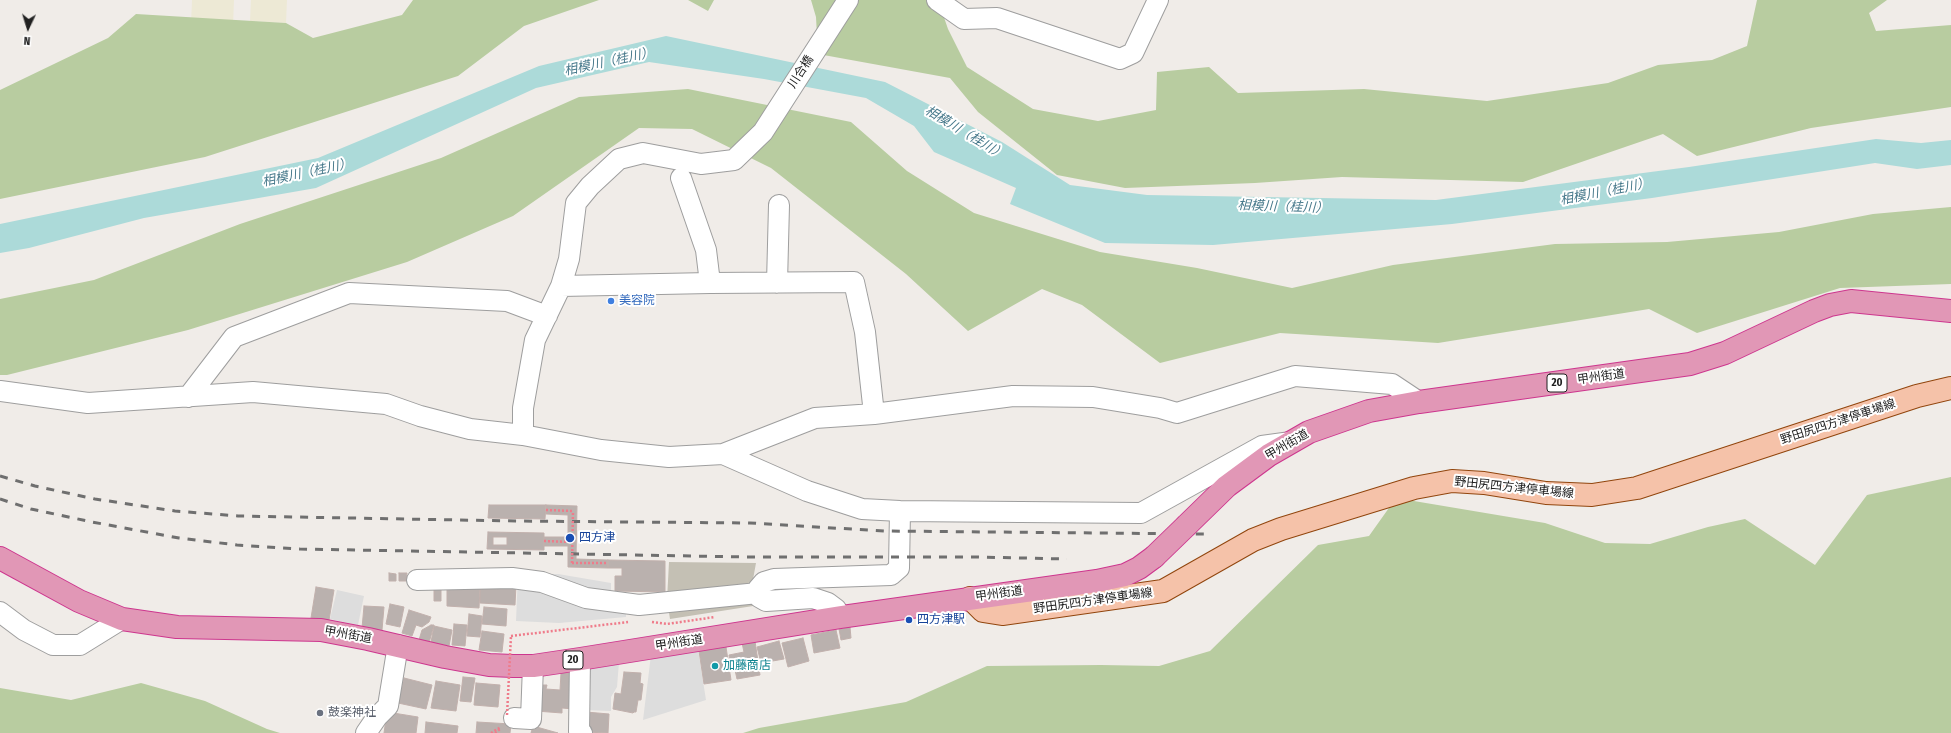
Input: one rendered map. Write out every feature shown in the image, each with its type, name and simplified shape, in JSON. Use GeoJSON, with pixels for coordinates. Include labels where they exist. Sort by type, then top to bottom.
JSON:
{"type":"FeatureCollection","features":[{"type":"Feature","properties":{"kind":"highway","name":"甲州街道"},"geometry":{"type":"LineString","coordinates":[[0,558],[79,601],[122,619],[177,627],[320,630],[398,645],[445,658],[489,665],[533,666],[841,617],[1105,580],[1125,575],[1139,568],[1154,557],[1187,524],[1249,468],[1292,442],[1333,422],[1369,411],[1419,402],[1690,364],[1725,353],[1814,311],[1830,305],[1851,301],[1951,311]]}},
{"type":"Feature","properties":{"kind":"main road","name":"野田尻四方津停車場線"},"geometry":{"type":"LineString","coordinates":[[970,598],[983,611],[1002,614],[1163,591],[1253,540],[1280,529],[1414,488],[1452,481],[1484,483],[1546,493],[1592,495],[1637,488],[1917,396],[1951,388]]}},
{"type":"Feature","properties":{"kind":"street"},"geometry":{"type":"LineString","coordinates":[[937,0],[964,19],[997,18],[1120,59],[1133,54],[1158,0]]}},
{"type":"Feature","properties":{"kind":"street","name":"川合橋"},"geometry":{"type":"LineString","coordinates":[[523,435],[523,408],[535,340],[560,286],[569,259],[576,203],[590,186],[619,159],[643,153],[701,164],[734,160],[763,132],[844,6]]}},
{"type":"Feature","properties":{"kind":"street"},"geometry":{"type":"LineString","coordinates":[[681,178],[706,250],[710,283]]}},
{"type":"Feature","properties":{"kind":"street"},"geometry":{"type":"LineString","coordinates":[[777,283],[779,205]]}},
{"type":"Feature","properties":{"kind":"street"},"geometry":{"type":"LineString","coordinates":[[560,286],[854,282],[865,332],[874,414]]}},
{"type":"Feature","properties":{"kind":"street"},"geometry":{"type":"LineString","coordinates":[[188,397],[234,337],[349,293],[506,301],[547,316]]}},
{"type":"Feature","properties":{"kind":"street"},"geometry":{"type":"LineString","coordinates":[[0,391],[88,403],[252,392],[386,404],[420,416],[470,429],[523,435],[601,450],[669,457],[723,454],[815,418],[874,414],[1014,396],[1093,397],[1160,408],[1177,413],[1295,376],[1392,384],[1419,402]]}},
{"type":"Feature","properties":{"kind":"street"},"geometry":{"type":"LineString","coordinates":[[723,454],[807,491],[862,509],[900,511],[1141,513],[1262,446],[1292,442]]}},
{"type":"Feature","properties":{"kind":"street"},"geometry":{"type":"LineString","coordinates":[[841,617],[836,609],[828,603],[812,598],[766,601],[762,599],[758,593],[758,589],[764,582],[774,579],[891,575],[899,568],[900,511]]}},
{"type":"Feature","properties":{"kind":"street"},"geometry":{"type":"LineString","coordinates":[[417,580],[512,578],[542,582],[586,598],[639,605],[758,593]]}},
{"type":"Feature","properties":{"kind":"street"},"geometry":{"type":"LineString","coordinates":[[0,612],[24,630],[53,645],[80,645],[122,619]]}},
{"type":"Feature","properties":{"kind":"street"},"geometry":{"type":"LineString","coordinates":[[366,733],[377,717],[388,706],[398,645]]}},
{"type":"Feature","properties":{"kind":"street"},"geometry":{"type":"LineString","coordinates":[[580,659],[579,731],[582,733]]}},
{"type":"Feature","properties":{"kind":"street"},"geometry":{"type":"LineString","coordinates":[[510,716],[531,719],[533,666]]}},
{"type":"Feature","properties":{"kind":"path"},"geometry":{"type":"LineString","coordinates":[[546,510],[573,511],[572,563],[608,563]]}},
{"type":"Feature","properties":{"kind":"path"},"geometry":{"type":"LineString","coordinates":[[544,541],[572,542]]}},
{"type":"Feature","properties":{"kind":"path"},"geometry":{"type":"LineString","coordinates":[[510,716],[511,636],[631,622]]}},
{"type":"Feature","properties":{"kind":"shaded area"},"geometry":{"type":"Polygon","coordinates":[[[192,0],[234,0],[233,26],[191,25],[192,0]]]}},
{"type":"Feature","properties":{"kind":"shaded area"},"geometry":{"type":"Polygon","coordinates":[[[251,0],[287,0],[286,23],[250,21],[251,0]]]}},
{"type":"Feature","properties":{"kind":"shaded area"},"geometry":{"type":"Polygon","coordinates":[[[669,562],[756,563],[750,596],[753,606],[670,619],[667,600],[669,562]]]}},
{"type":"Feature","properties":{"kind":"shaded area"},"geometry":{"type":"Polygon","coordinates":[[[518,574],[558,574],[611,583],[611,597],[626,597],[626,617],[559,623],[516,621],[518,574]]]}},
{"type":"Feature","properties":{"kind":"shaded area"},"geometry":{"type":"Polygon","coordinates":[[[337,590],[364,596],[358,625],[330,619],[337,590]]]}},
{"type":"Feature","properties":{"kind":"shaded area"},"geometry":{"type":"Polygon","coordinates":[[[698,649],[706,700],[643,720],[651,655],[698,649]]]}},
{"type":"Feature","properties":{"kind":"shaded area"},"geometry":{"type":"Polygon","coordinates":[[[619,662],[617,687],[611,697],[611,711],[583,710],[586,667],[619,662]]]}},
{"type":"Feature","properties":{"kind":"green space"},"geometry":{"type":"Polygon","coordinates":[[[413,0],[599,0],[524,26],[458,76],[205,157],[0,199],[0,90],[108,38],[136,14],[286,23],[313,38],[402,15],[413,0]]]}},
{"type":"Feature","properties":{"kind":"green space"},"geometry":{"type":"Polygon","coordinates":[[[688,0],[714,0],[708,11],[688,0]]]}},
{"type":"Feature","properties":{"kind":"green space"},"geometry":{"type":"Polygon","coordinates":[[[811,0],[938,0],[948,29],[967,67],[1033,109],[1098,121],[1156,110],[1157,72],[1209,67],[1238,93],[1364,89],[1487,101],[1608,83],[1658,65],[1712,60],[1747,46],[1757,0],[1887,0],[1869,13],[1876,31],[1951,25],[1951,107],[1811,128],[1697,156],[1663,134],[1523,182],[1342,177],[1255,183],[1125,188],[1057,175],[978,112],[950,78],[818,54],[816,17],[811,0]]]}},
{"type":"Feature","properties":{"kind":"green space"},"geometry":{"type":"Polygon","coordinates":[[[688,89],[851,122],[907,171],[974,213],[1100,252],[1197,268],[1292,288],[1393,265],[1555,244],[1667,242],[1779,232],[1873,214],[1951,207],[1951,284],[1840,288],[1697,333],[1649,309],[1438,343],[1280,333],[1160,363],[1082,305],[1042,289],[968,331],[906,274],[771,168],[692,129],[639,128],[513,216],[407,262],[188,330],[7,375],[0,375],[0,299],[94,280],[240,224],[441,158],[579,97],[688,89]]]}},
{"type":"Feature","properties":{"kind":"green space"},"geometry":{"type":"Polygon","coordinates":[[[1951,477],[1951,733],[743,733],[759,728],[906,702],[987,666],[1159,666],[1210,651],[1318,545],[1369,536],[1396,498],[1545,523],[1605,543],[1650,544],[1708,527],[1745,519],[1815,565],[1867,495],[1951,477]]]}},
{"type":"Feature","properties":{"kind":"green space"},"geometry":{"type":"Polygon","coordinates":[[[141,683],[205,701],[267,729],[280,733],[0,733],[0,688],[71,700],[141,683]]]}},
{"type":"Feature","properties":{"kind":"water","name":"相模川（桂川）"},"geometry":{"type":"Polygon","coordinates":[[[666,36],[885,82],[1002,142],[1070,185],[1147,195],[1436,200],[1689,167],[1876,139],[1921,143],[1951,140],[1951,165],[1917,169],[1875,163],[1652,198],[1452,224],[1213,245],[1105,243],[1010,204],[1016,188],[934,152],[914,126],[866,98],[764,79],[649,62],[536,88],[316,188],[144,218],[29,248],[0,253],[0,224],[318,158],[539,66],[666,36]]]}},
{"type":"Feature","properties":{"kind":"building"},"geometry":{"type":"Polygon","coordinates":[[[489,505],[546,505],[545,519],[488,518],[489,505]]]}},
{"type":"Feature","properties":{"kind":"building"},"geometry":{"type":"Polygon","coordinates":[[[546,505],[577,506],[576,559],[608,560],[608,568],[568,567],[568,546],[544,546],[544,537],[568,537],[568,515],[546,514],[546,505]]]}},
{"type":"Feature","properties":{"kind":"building"},"geometry":{"type":"Polygon","coordinates":[[[488,532],[544,533],[544,550],[487,549],[488,532]]]}},
{"type":"Feature","properties":{"kind":"building"},"geometry":{"type":"Polygon","coordinates":[[[493,537],[507,537],[507,545],[493,545],[493,537]]]}},
{"type":"Feature","properties":{"kind":"building"},"geometry":{"type":"Polygon","coordinates":[[[608,560],[665,561],[665,592],[615,591],[615,576],[622,576],[622,568],[608,568],[608,560]]]}},
{"type":"Feature","properties":{"kind":"building"},"geometry":{"type":"Polygon","coordinates":[[[389,573],[396,574],[396,581],[389,581],[389,573]]]}},
{"type":"Feature","properties":{"kind":"building"},"geometry":{"type":"Polygon","coordinates":[[[399,573],[407,573],[406,581],[399,581],[399,573]]]}},
{"type":"Feature","properties":{"kind":"building"},"geometry":{"type":"Polygon","coordinates":[[[516,585],[515,605],[480,603],[480,589],[516,585]]]}},
{"type":"Feature","properties":{"kind":"building"},"geometry":{"type":"Polygon","coordinates":[[[316,587],[334,590],[329,620],[311,618],[316,587]]]}},
{"type":"Feature","properties":{"kind":"building"},"geometry":{"type":"Polygon","coordinates":[[[447,587],[480,589],[479,608],[447,606],[447,587]]]}},
{"type":"Feature","properties":{"kind":"building"},"geometry":{"type":"Polygon","coordinates":[[[434,588],[441,588],[441,601],[434,601],[434,588]]]}},
{"type":"Feature","properties":{"kind":"building"},"geometry":{"type":"Polygon","coordinates":[[[390,604],[404,607],[400,627],[386,624],[390,604]]]}},
{"type":"Feature","properties":{"kind":"building"},"geometry":{"type":"Polygon","coordinates":[[[364,606],[384,607],[382,630],[362,628],[364,606]]]}},
{"type":"Feature","properties":{"kind":"building"},"geometry":{"type":"Polygon","coordinates":[[[484,607],[507,609],[506,626],[482,624],[484,607]]]}},
{"type":"Feature","properties":{"kind":"building"},"geometry":{"type":"Polygon","coordinates":[[[409,610],[431,617],[429,622],[422,627],[416,625],[412,636],[402,633],[409,610]]]}},
{"type":"Feature","properties":{"kind":"building"},"geometry":{"type":"Polygon","coordinates":[[[469,614],[482,616],[480,637],[467,636],[469,614]]]}},
{"type":"Feature","properties":{"kind":"building"},"geometry":{"type":"Polygon","coordinates":[[[454,624],[467,625],[465,646],[452,645],[454,624]]]}},
{"type":"Feature","properties":{"kind":"building"},"geometry":{"type":"Polygon","coordinates":[[[434,625],[429,643],[419,640],[422,630],[434,625]]]}},
{"type":"Feature","properties":{"kind":"building"},"geometry":{"type":"Polygon","coordinates":[[[434,626],[452,630],[449,646],[431,642],[434,626]]]}},
{"type":"Feature","properties":{"kind":"building"},"geometry":{"type":"Polygon","coordinates":[[[850,627],[851,638],[841,640],[839,629],[850,627]]]}},
{"type":"Feature","properties":{"kind":"building"},"geometry":{"type":"Polygon","coordinates":[[[836,630],[840,648],[814,653],[811,635],[836,630]]]}},
{"type":"Feature","properties":{"kind":"building"},"geometry":{"type":"Polygon","coordinates":[[[482,631],[504,634],[502,652],[479,650],[482,631]]]}},
{"type":"Feature","properties":{"kind":"building"},"geometry":{"type":"Polygon","coordinates":[[[803,638],[809,661],[788,667],[782,643],[803,638]]]}},
{"type":"Feature","properties":{"kind":"building"},"geometry":{"type":"Polygon","coordinates":[[[755,641],[760,675],[737,679],[735,670],[731,671],[729,655],[744,652],[742,643],[755,641]]]}},
{"type":"Feature","properties":{"kind":"building"},"geometry":{"type":"Polygon","coordinates":[[[779,641],[784,659],[761,663],[757,647],[779,641]]]}},
{"type":"Feature","properties":{"kind":"building","name":"加藤商店"},"geometry":{"type":"Polygon","coordinates":[[[726,647],[731,680],[704,684],[699,651],[726,647]]]}},
{"type":"Feature","properties":{"kind":"building"},"geometry":{"type":"Polygon","coordinates":[[[624,672],[641,673],[640,683],[643,684],[641,700],[638,700],[636,712],[633,713],[613,709],[615,693],[621,694],[624,672]]]}},
{"type":"Feature","properties":{"kind":"building"},"geometry":{"type":"Polygon","coordinates":[[[561,673],[576,673],[573,709],[562,708],[562,713],[536,711],[538,685],[547,685],[546,689],[560,690],[561,673]]]}},
{"type":"Feature","properties":{"kind":"building"},"geometry":{"type":"Polygon","coordinates":[[[463,677],[475,678],[471,702],[460,701],[463,677]]]}},
{"type":"Feature","properties":{"kind":"building"},"geometry":{"type":"Polygon","coordinates":[[[404,678],[432,685],[426,709],[398,703],[404,678]]]}},
{"type":"Feature","properties":{"kind":"building"},"geometry":{"type":"Polygon","coordinates":[[[436,681],[460,685],[456,711],[431,708],[436,681]]]}},
{"type":"Feature","properties":{"kind":"building"},"geometry":{"type":"Polygon","coordinates":[[[476,683],[500,685],[498,707],[474,705],[476,683]]]}},
{"type":"Feature","properties":{"kind":"building"},"geometry":{"type":"Polygon","coordinates":[[[387,712],[418,717],[416,733],[384,733],[387,712]]]}},
{"type":"Feature","properties":{"kind":"building"},"geometry":{"type":"Polygon","coordinates":[[[586,712],[609,714],[608,733],[584,732],[586,712]]]}},
{"type":"Feature","properties":{"kind":"building"},"geometry":{"type":"Polygon","coordinates":[[[426,722],[458,726],[457,733],[425,733],[426,722]]]}},
{"type":"Feature","properties":{"kind":"building"},"geometry":{"type":"Polygon","coordinates":[[[477,722],[511,724],[510,733],[476,733],[477,722]]]}},
{"type":"Feature","properties":{"kind":"building"},"geometry":{"type":"Polygon","coordinates":[[[533,726],[558,733],[531,733],[533,726]]]}},
{"type":"Feature","properties":{"kind":"railway"},"geometry":{"type":"LineString","coordinates":[[0,476],[35,486],[95,499],[175,511],[238,516],[750,523],[884,531],[1204,534]]}},
{"type":"Feature","properties":{"kind":"railway"},"geometry":{"type":"LineString","coordinates":[[0,499],[31,509],[179,538],[237,545],[300,549],[747,557],[977,557],[1067,559]]}},
{"type":"Feature","properties":{"kind":"place","name":"美容院"},"geometry":{"type":"Point","coordinates":[611,301]}},
{"type":"Feature","properties":{"kind":"place","name":"四方津"},"geometry":{"type":"Point","coordinates":[570,538]}},
{"type":"Feature","properties":{"kind":"place","name":"四方津駅"},"geometry":{"type":"Point","coordinates":[909,620]}},
{"type":"Feature","properties":{"kind":"place","name":"加藤商店"},"geometry":{"type":"Point","coordinates":[715,666]}},
{"type":"Feature","properties":{"kind":"place","name":"鼓楽神社"},"geometry":{"type":"Point","coordinates":[320,713]}}]}
